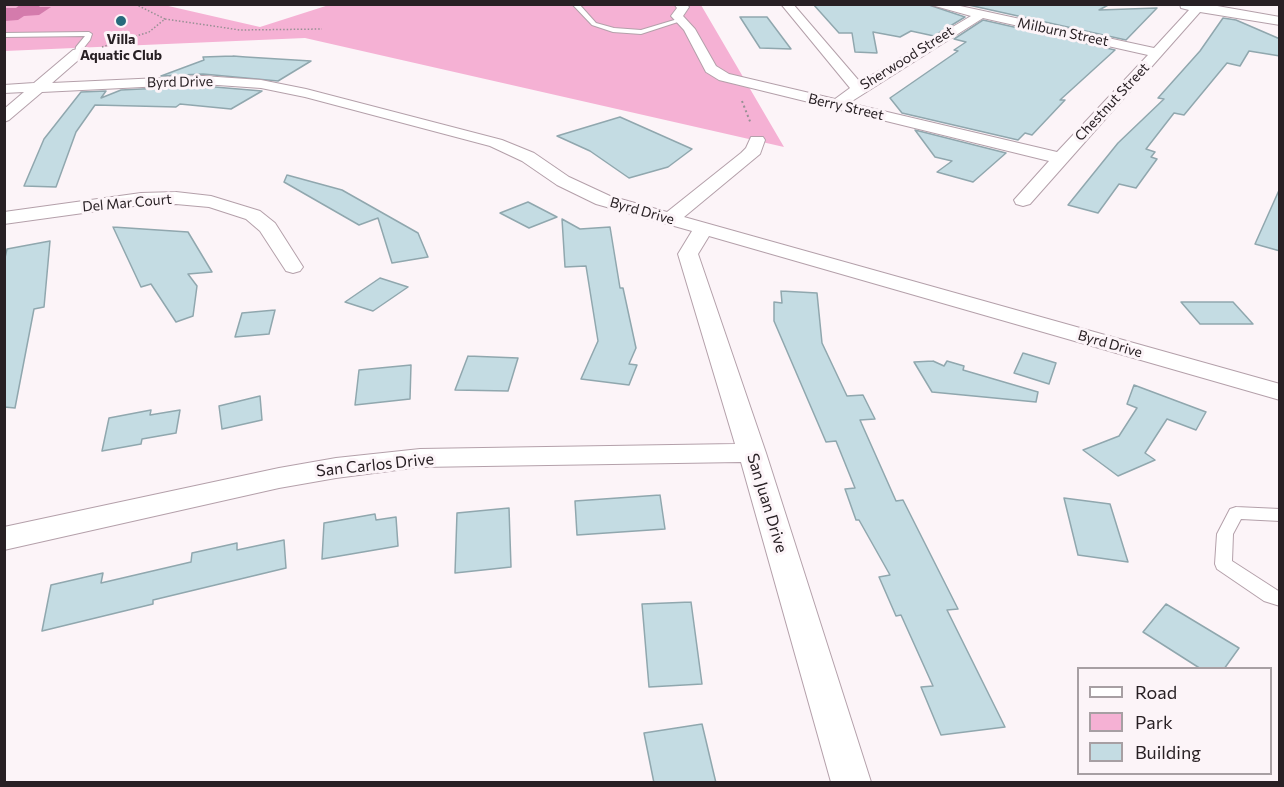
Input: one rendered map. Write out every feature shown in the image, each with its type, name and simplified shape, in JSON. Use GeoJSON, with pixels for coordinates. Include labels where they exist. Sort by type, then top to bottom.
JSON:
{"type":"FeatureCollection","features":[{"type":"Feature","properties":{"kind":"street","name":"Berry Street"},"geometry":{"type":"LineString","coordinates":[[679,4],[683,7],[677,16],[689,29],[711,69],[734,80],[1059,158]]}},
{"type":"Feature","properties":{"kind":"street"},"geometry":{"type":"LineString","coordinates":[[786,4],[858,88]]}},
{"type":"Feature","properties":{"kind":"street","name":"Milburn Street"},"geometry":{"type":"LineString","coordinates":[[933,4],[1157,53]]}},
{"type":"Feature","properties":{"kind":"street"},"geometry":{"type":"LineString","coordinates":[[1178,4],[1280,21]]}},
{"type":"Feature","properties":{"kind":"street","name":"Chestnut Street"},"geometry":{"type":"LineString","coordinates":[[1023,200],[1199,6]]}},
{"type":"Feature","properties":{"kind":"street","name":"Sherwood Street"},"geometry":{"type":"LineString","coordinates":[[837,105],[858,88],[980,15]]}},
{"type":"Feature","properties":{"kind":"street"},"geometry":{"type":"LineString","coordinates":[[4,117],[78,53]]}},
{"type":"Feature","properties":{"kind":"street","name":"Byrd Drive"},"geometry":{"type":"LineString","coordinates":[[4,89],[203,80],[279,87],[496,143],[528,157],[585,193],[670,219],[1280,392]]}},
{"type":"Feature","properties":{"kind":"street"},"geometry":{"type":"LineString","coordinates":[[670,219],[747,157],[754,150],[757,140]]}},
{"type":"Feature","properties":{"kind":"street","name":"Del Mar Court"},"geometry":{"type":"LineString","coordinates":[[4,218],[141,199],[176,198],[211,202],[253,215],[268,227],[294,267]]}},
{"type":"Feature","properties":{"kind":"street","name":"San Juan Drive"},"geometry":{"type":"LineString","coordinates":[[704,228],[688,254],[752,453],[851,783]]}},
{"type":"Feature","properties":{"kind":"street","name":"San Carlos Drive"},"geometry":{"type":"LineString","coordinates":[[4,539],[279,478],[336,468],[420,458],[752,453]]}},
{"type":"Feature","properties":{"kind":"lane"},"geometry":{"type":"LineString","coordinates":[[575,4],[594,24],[612,30],[633,32],[681,20]]}},
{"type":"Feature","properties":{"kind":"lane"},"geometry":{"type":"LineString","coordinates":[[629,41],[633,32]]}},
{"type":"Feature","properties":{"kind":"lane"},"geometry":{"type":"LineString","coordinates":[[4,35],[89,34],[87,40],[79,47],[78,53]]}},
{"type":"Feature","properties":{"kind":"lane"},"geometry":{"type":"LineString","coordinates":[[1280,515],[1236,513],[1225,534],[1223,564],[1270,596],[1280,599]]}},
{"type":"Feature","properties":{"kind":"path"},"geometry":{"type":"LineString","coordinates":[[135,4],[165,19],[240,30],[322,29]]}},
{"type":"Feature","properties":{"kind":"path"},"geometry":{"type":"LineString","coordinates":[[78,53],[149,32],[165,19]]}},
{"type":"Feature","properties":{"kind":"path"},"geometry":{"type":"LineString","coordinates":[[734,80],[757,140]]}},
{"type":"Feature","properties":{"kind":"green space"},"geometry":{"type":"Polygon","coordinates":[[[332,4],[701,5],[784,147],[305,38],[5,51],[4,5],[164,5],[260,27],[332,4]]]}},
{"type":"Feature","properties":{"kind":"shaded area"},"geometry":{"type":"Polygon","coordinates":[[[21,4],[51,7],[39,15],[5,21],[5,8],[16,8],[21,4]]]}},
{"type":"Feature","properties":{"kind":"building"},"geometry":{"type":"Polygon","coordinates":[[[813,4],[926,4],[965,17],[934,36],[911,31],[900,37],[873,32],[877,53],[855,52],[852,33],[839,33],[813,4]]]}},
{"type":"Feature","properties":{"kind":"building"},"geometry":{"type":"Polygon","coordinates":[[[964,4],[1110,4],[1099,10],[1157,8],[1126,40],[964,4]]]}},
{"type":"Feature","properties":{"kind":"building"},"geometry":{"type":"Polygon","coordinates":[[[740,17],[767,17],[791,49],[760,48],[740,17]]]}},
{"type":"Feature","properties":{"kind":"building"},"geometry":{"type":"Polygon","coordinates":[[[1223,18],[1236,20],[1280,39],[1280,56],[1249,51],[1240,66],[1227,63],[1184,115],[1174,113],[1146,149],[1155,152],[1151,157],[1157,159],[1136,188],[1119,184],[1098,213],[1068,205],[1118,143],[1164,99],[1158,98],[1200,51],[1223,18]]]}},
{"type":"Feature","properties":{"kind":"building"},"geometry":{"type":"Polygon","coordinates":[[[983,20],[1115,50],[1060,100],[1065,100],[1032,135],[1025,133],[1018,140],[902,113],[890,98],[958,51],[954,50],[966,42],[954,39],[983,20]]]}},
{"type":"Feature","properties":{"kind":"building"},"geometry":{"type":"Polygon","coordinates":[[[233,56],[311,61],[278,81],[203,74],[161,76],[204,60],[203,57],[233,56]]]}},
{"type":"Feature","properties":{"kind":"building"},"geometry":{"type":"Polygon","coordinates":[[[203,86],[262,91],[231,109],[180,104],[176,107],[95,105],[76,132],[56,187],[24,186],[44,139],[81,92],[106,91],[101,98],[121,90],[203,86]]]}},
{"type":"Feature","properties":{"kind":"building"},"geometry":{"type":"Polygon","coordinates":[[[620,117],[692,149],[668,167],[629,178],[590,151],[557,136],[620,117]]]}},
{"type":"Feature","properties":{"kind":"building"},"geometry":{"type":"Polygon","coordinates":[[[915,130],[1006,153],[973,182],[937,172],[952,161],[935,157],[915,130]]]}},
{"type":"Feature","properties":{"kind":"building"},"geometry":{"type":"Polygon","coordinates":[[[287,175],[342,190],[418,233],[428,257],[392,263],[378,218],[359,225],[284,182],[287,175]]]}},
{"type":"Feature","properties":{"kind":"building"},"geometry":{"type":"Polygon","coordinates":[[[1280,188],[1280,251],[1255,244],[1280,188]]]}},
{"type":"Feature","properties":{"kind":"building"},"geometry":{"type":"Polygon","coordinates":[[[528,202],[557,217],[529,228],[500,213],[528,202]]]}},
{"type":"Feature","properties":{"kind":"building"},"geometry":{"type":"Polygon","coordinates":[[[562,219],[580,229],[610,227],[620,288],[623,288],[636,348],[629,364],[637,365],[629,385],[581,379],[598,341],[586,266],[565,267],[562,219]]]}},
{"type":"Feature","properties":{"kind":"building"},"geometry":{"type":"Polygon","coordinates":[[[113,227],[188,232],[212,272],[188,274],[197,286],[193,316],[176,322],[151,284],[141,287],[113,227]]]}},
{"type":"Feature","properties":{"kind":"building"},"geometry":{"type":"Polygon","coordinates":[[[50,241],[44,307],[34,309],[15,408],[4,407],[4,262],[7,249],[50,241]]]}},
{"type":"Feature","properties":{"kind":"building"},"geometry":{"type":"Polygon","coordinates":[[[380,278],[408,287],[373,311],[345,302],[380,278]]]}},
{"type":"Feature","properties":{"kind":"building"},"geometry":{"type":"Polygon","coordinates":[[[781,291],[817,293],[822,343],[847,396],[863,395],[875,419],[860,420],[896,501],[903,500],[958,609],[947,610],[1005,727],[941,735],[921,687],[933,686],[901,615],[896,616],[879,577],[890,575],[859,520],[856,520],[845,489],[855,488],[836,441],[826,442],[774,321],[774,302],[782,303],[781,291]]]}},
{"type":"Feature","properties":{"kind":"building"},"geometry":{"type":"Polygon","coordinates":[[[1181,302],[1233,302],[1253,324],[1200,324],[1181,302]]]}},
{"type":"Feature","properties":{"kind":"building"},"geometry":{"type":"Polygon","coordinates":[[[275,310],[269,334],[235,337],[242,313],[275,310]]]}},
{"type":"Feature","properties":{"kind":"building"},"geometry":{"type":"Polygon","coordinates":[[[1023,353],[1056,363],[1049,384],[1014,373],[1023,353]]]}},
{"type":"Feature","properties":{"kind":"building"},"geometry":{"type":"Polygon","coordinates":[[[468,356],[518,358],[508,391],[455,390],[468,356]]]}},
{"type":"Feature","properties":{"kind":"building"},"geometry":{"type":"Polygon","coordinates":[[[933,361],[944,366],[947,361],[964,366],[963,370],[1038,392],[1036,402],[932,392],[914,362],[933,361]]]}},
{"type":"Feature","properties":{"kind":"building"},"geometry":{"type":"Polygon","coordinates":[[[411,365],[410,399],[355,405],[359,370],[411,365]]]}},
{"type":"Feature","properties":{"kind":"building"},"geometry":{"type":"Polygon","coordinates":[[[1134,385],[1206,412],[1196,430],[1167,419],[1145,453],[1155,460],[1118,476],[1083,450],[1119,436],[1137,408],[1127,404],[1134,385]]]}},
{"type":"Feature","properties":{"kind":"building"},"geometry":{"type":"Polygon","coordinates":[[[260,396],[262,420],[222,429],[219,406],[260,396]]]}},
{"type":"Feature","properties":{"kind":"building"},"geometry":{"type":"Polygon","coordinates":[[[151,410],[150,415],[180,410],[176,433],[142,439],[141,444],[102,451],[109,418],[151,410]]]}},
{"type":"Feature","properties":{"kind":"building"},"geometry":{"type":"Polygon","coordinates":[[[660,495],[665,529],[577,535],[575,501],[660,495]]]}},
{"type":"Feature","properties":{"kind":"building"},"geometry":{"type":"Polygon","coordinates":[[[1064,498],[1110,504],[1128,562],[1078,555],[1064,498]]]}},
{"type":"Feature","properties":{"kind":"building"},"geometry":{"type":"Polygon","coordinates":[[[509,508],[511,567],[455,573],[457,513],[509,508]]]}},
{"type":"Feature","properties":{"kind":"building"},"geometry":{"type":"Polygon","coordinates":[[[375,514],[376,520],[396,517],[398,546],[322,559],[324,523],[375,514]]]}},
{"type":"Feature","properties":{"kind":"building"},"geometry":{"type":"Polygon","coordinates":[[[284,540],[286,568],[153,600],[153,604],[42,631],[51,585],[103,573],[101,583],[191,562],[192,553],[237,543],[237,550],[284,540]]]}},
{"type":"Feature","properties":{"kind":"building"},"geometry":{"type":"Polygon","coordinates":[[[691,602],[702,684],[649,687],[642,604],[691,602]]]}},
{"type":"Feature","properties":{"kind":"building"},"geometry":{"type":"Polygon","coordinates":[[[1166,604],[1239,648],[1225,667],[1198,667],[1143,632],[1166,604]]]}},
{"type":"Feature","properties":{"kind":"building"},"geometry":{"type":"Polygon","coordinates":[[[702,724],[716,783],[654,783],[644,733],[702,724]]]}},
{"type":"Feature","properties":{"kind":"place","name":"Villa Aquatic Club"},"geometry":{"type":"Point","coordinates":[121,21]}}]}
